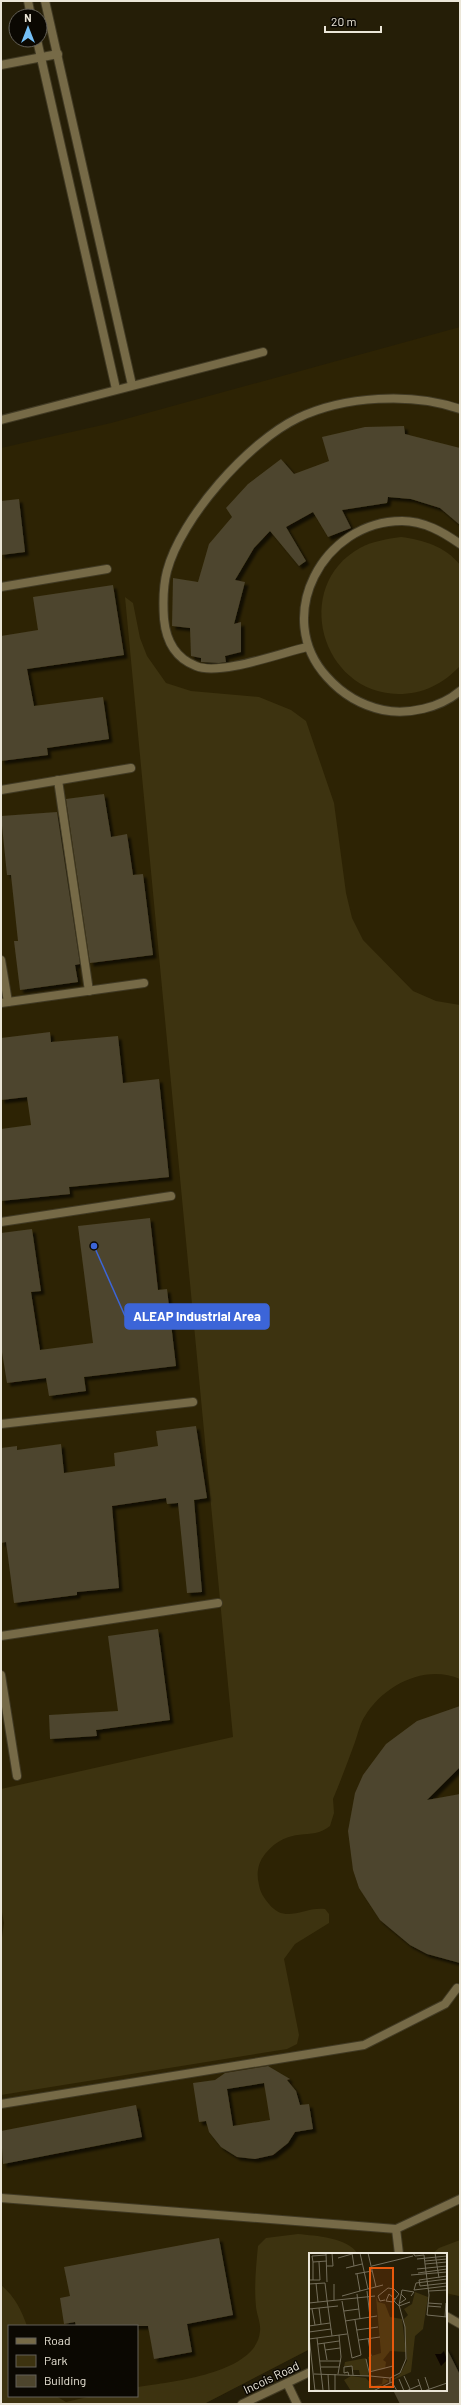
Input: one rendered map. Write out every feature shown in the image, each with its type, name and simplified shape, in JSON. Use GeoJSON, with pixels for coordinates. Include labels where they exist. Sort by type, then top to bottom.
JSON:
{"type":"FeatureCollection","features":[{"type":"Feature","properties":{"kind":"street"},"geometry":{"type":"LineString","coordinates":[[45,1],[132,385]]}},
{"type":"Feature","properties":{"kind":"street"},"geometry":{"type":"LineString","coordinates":[[39,48],[116,389]]}},
{"type":"Feature","properties":{"kind":"street"},"geometry":{"type":"LineString","coordinates":[[1,65],[58,54]]}},
{"type":"Feature","properties":{"kind":"street"},"geometry":{"type":"LineString","coordinates":[[1,420],[263,352]]}},
{"type":"Feature","properties":{"kind":"street"},"geometry":{"type":"LineString","coordinates":[[307,647],[219,669],[196,667],[176,654],[166,635],[163,606],[167,571],[183,535],[195,515],[246,454],[268,436],[298,418],[327,408],[356,402],[412,398],[460,408]]}},
{"type":"Feature","properties":{"kind":"street"},"geometry":{"type":"LineString","coordinates":[[460,544],[440,531],[426,525],[402,521],[376,525],[348,536],[325,557],[310,583],[304,612],[307,647],[320,669],[340,692],[366,706],[396,712],[429,708],[460,691]]}},
{"type":"Feature","properties":{"kind":"street"},"geometry":{"type":"LineString","coordinates":[[1,587],[107,569]]}},
{"type":"Feature","properties":{"kind":"street"},"geometry":{"type":"LineString","coordinates":[[1,790],[131,768]]}},
{"type":"Feature","properties":{"kind":"street"},"geometry":{"type":"LineString","coordinates":[[58,780],[89,991]]}},
{"type":"Feature","properties":{"kind":"street"},"geometry":{"type":"LineString","coordinates":[[1,960],[4,1003],[144,983]]}},
{"type":"Feature","properties":{"kind":"street"},"geometry":{"type":"LineString","coordinates":[[1,1222],[171,1196]]}},
{"type":"Feature","properties":{"kind":"street"},"geometry":{"type":"LineString","coordinates":[[1,1424],[194,1402]]}},
{"type":"Feature","properties":{"kind":"street"},"geometry":{"type":"LineString","coordinates":[[1,1636],[218,1603]]}},
{"type":"Feature","properties":{"kind":"street"},"geometry":{"type":"LineString","coordinates":[[1,1675],[17,1776]]}},
{"type":"Feature","properties":{"kind":"street"},"geometry":{"type":"LineString","coordinates":[[1,2104],[364,2044],[445,2004],[457,1988]]}},
{"type":"Feature","properties":{"kind":"street"},"geometry":{"type":"LineString","coordinates":[[1,2198],[396,2230],[460,2199]]}},
{"type":"Feature","properties":{"kind":"street"},"geometry":{"type":"LineString","coordinates":[[396,2230],[399,2253]]}},
{"type":"Feature","properties":{"kind":"street"},"geometry":{"type":"LineString","coordinates":[[447,2317],[460,2324]]}},
{"type":"Feature","properties":{"kind":"street","name":"Incois Road"},"geometry":{"type":"LineString","coordinates":[[242,2404],[309,2373]]}},
{"type":"Feature","properties":{"kind":"street"},"geometry":{"type":"LineString","coordinates":[[287,2384],[297,2404]]}},
{"type":"Feature","properties":{"kind":"shaded area"},"geometry":{"type":"Polygon","coordinates":[[[460,327],[460,2295],[447,2296],[447,2253],[309,2253],[309,2350],[204,2404],[1,2404],[1,448],[111,423],[460,327]]]}},
{"type":"Feature","properties":{"kind":"green space"},"geometry":{"type":"Polygon","coordinates":[[[401,537],[433,545],[448,553],[460,565],[460,666],[440,683],[424,690],[407,694],[398,694],[371,689],[350,676],[334,657],[324,635],[321,611],[326,587],[339,565],[360,548],[380,541],[401,537]]]}},
{"type":"Feature","properties":{"kind":"green space"},"geometry":{"type":"Polygon","coordinates":[[[125,597],[133,603],[140,638],[147,656],[166,683],[191,691],[259,697],[291,710],[306,721],[334,803],[346,893],[352,918],[363,940],[413,991],[436,1001],[460,1005],[460,1679],[447,1675],[433,1674],[420,1676],[406,1680],[383,1695],[373,1705],[362,1722],[333,1799],[334,1813],[330,1826],[323,1831],[283,1839],[265,1854],[261,1861],[258,1868],[258,1881],[261,1893],[275,1910],[289,1914],[325,1909],[329,1914],[329,1923],[295,1944],[284,1959],[299,2035],[297,2044],[287,2049],[1,2095],[1,1944],[4,1923],[1,1907],[1,1789],[233,1737],[125,597]]]}},
{"type":"Feature","properties":{"kind":"green space"},"geometry":{"type":"Polygon","coordinates":[[[298,2234],[331,2238],[347,2244],[357,2253],[309,2253],[309,2350],[204,2404],[1,2404],[1,2285],[17,2304],[27,2325],[8,2325],[8,2397],[58,2397],[66,2402],[88,2397],[138,2397],[138,2387],[209,2373],[228,2366],[244,2357],[255,2346],[260,2331],[255,2292],[258,2246],[266,2238],[298,2234]]]}},
{"type":"Feature","properties":{"kind":"green space"},"geometry":{"type":"Polygon","coordinates":[[[460,2240],[459,2296],[447,2293],[447,2253],[433,2253],[439,2248],[460,2240]]]}},
{"type":"Feature","properties":{"kind":"building"},"geometry":{"type":"Polygon","coordinates":[[[404,426],[405,434],[460,448],[460,525],[440,508],[411,499],[388,497],[387,503],[342,510],[351,528],[328,537],[313,512],[286,527],[306,561],[299,566],[270,531],[254,548],[235,580],[245,582],[234,624],[241,622],[241,652],[225,656],[226,662],[219,663],[201,662],[201,658],[191,656],[190,628],[172,626],[173,578],[198,582],[209,544],[232,517],[226,508],[248,484],[281,459],[294,474],[329,461],[322,437],[365,427],[404,426]]]}},
{"type":"Feature","properties":{"kind":"building"},"geometry":{"type":"Polygon","coordinates":[[[19,499],[25,552],[1,555],[1,501],[19,499]]]}},
{"type":"Feature","properties":{"kind":"building"},"geometry":{"type":"Polygon","coordinates":[[[113,585],[124,655],[27,669],[34,706],[103,697],[109,739],[47,748],[48,755],[1,761],[1,636],[38,630],[33,597],[113,585]]]}},
{"type":"Feature","properties":{"kind":"building"},"geometry":{"type":"Polygon","coordinates":[[[104,794],[111,837],[127,834],[133,875],[143,874],[153,955],[90,963],[66,799],[104,794]]]}},
{"type":"Feature","properties":{"kind":"building"},"geometry":{"type":"Polygon","coordinates":[[[57,812],[80,964],[75,965],[78,982],[20,990],[14,941],[18,941],[11,875],[7,875],[1,816],[57,812]]]}},
{"type":"Feature","properties":{"kind":"building"},"geometry":{"type":"Polygon","coordinates":[[[50,1032],[51,1042],[118,1036],[123,1083],[159,1079],[169,1177],[69,1187],[70,1194],[1,1201],[1,1129],[31,1125],[27,1097],[1,1100],[1,1038],[50,1032]]]}},
{"type":"Feature","properties":{"kind":"building"},"geometry":{"type":"Polygon","coordinates":[[[150,1218],[158,1290],[167,1289],[176,1366],[84,1377],[86,1391],[49,1396],[46,1378],[7,1383],[1,1346],[1,1233],[32,1229],[41,1291],[31,1292],[40,1350],[93,1343],[78,1226],[150,1218]]]}},
{"type":"Feature","properties":{"kind":"building"},"geometry":{"type":"Polygon","coordinates":[[[196,1426],[207,1498],[194,1500],[202,1592],[187,1593],[178,1503],[167,1504],[166,1498],[112,1506],[119,1588],[77,1592],[77,1595],[14,1603],[6,1542],[1,1543],[1,1448],[17,1446],[17,1450],[61,1444],[64,1473],[115,1466],[114,1453],[158,1446],[156,1431],[196,1426]]]}},
{"type":"Feature","properties":{"kind":"building"},"geometry":{"type":"Polygon","coordinates":[[[158,1629],[170,1720],[96,1730],[97,1736],[50,1739],[49,1715],[118,1711],[108,1636],[158,1629]]]}},
{"type":"Feature","properties":{"kind":"building"},"geometry":{"type":"Polygon","coordinates":[[[460,1706],[460,1767],[427,1800],[460,1794],[460,1963],[427,1954],[410,1945],[380,1920],[359,1888],[353,1870],[348,1831],[355,1793],[363,1775],[386,1744],[417,1721],[460,1706]]]}},
{"type":"Feature","properties":{"kind":"building"},"geometry":{"type":"Polygon","coordinates":[[[268,2066],[290,2079],[287,2080],[296,2091],[300,2105],[309,2104],[313,2129],[295,2132],[288,2143],[273,2155],[255,2159],[237,2157],[221,2147],[209,2132],[206,2121],[199,2122],[193,2083],[215,2080],[225,2073],[268,2066]],[[264,2083],[227,2089],[233,2126],[270,2120],[264,2083]]]}},
{"type":"Feature","properties":{"kind":"building"},"geometry":{"type":"Polygon","coordinates":[[[136,2105],[142,2137],[3,2164],[1,2131],[136,2105]]]}},
{"type":"Feature","properties":{"kind":"building"},"geometry":{"type":"Polygon","coordinates":[[[219,2238],[233,2315],[187,2324],[192,2352],[154,2359],[148,2326],[76,2325],[75,2322],[64,2324],[60,2298],[70,2296],[64,2267],[219,2238]]]}},
{"type":"Feature","properties":{"kind":"building"},"geometry":{"type":"Polygon","coordinates":[[[447,2349],[460,2375],[460,2404],[400,2404],[394,2391],[447,2391],[447,2349]]]}},
{"type":"Feature","properties":{"kind":"place","name":"ALEAP Industrial Area"},"geometry":{"type":"Point","coordinates":[94,1246]}}]}
